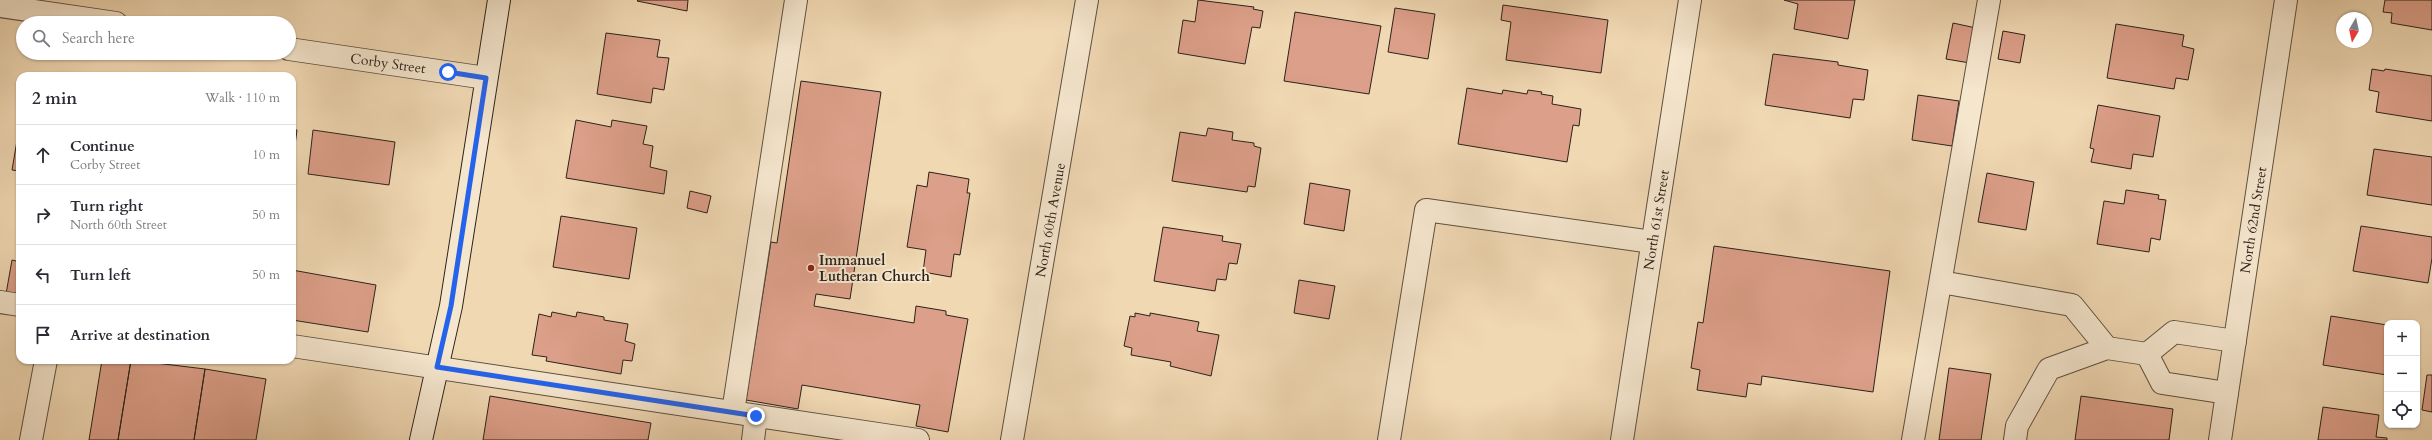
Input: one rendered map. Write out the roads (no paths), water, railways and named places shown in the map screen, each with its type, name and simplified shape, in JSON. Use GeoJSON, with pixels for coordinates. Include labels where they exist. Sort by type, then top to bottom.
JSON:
{"type":"FeatureCollection","features":[{"type":"Feature","properties":{"kind":"street"},"geometry":{"type":"LineString","coordinates":[[421,440],[451,306],[498,0]]}},
{"type":"Feature","properties":{"kind":"street"},"geometry":{"type":"LineString","coordinates":[[733,412],[796,0]]}},
{"type":"Feature","properties":{"kind":"street","name":"North 60th Avenue"},"geometry":{"type":"LineString","coordinates":[[1012,440],[1087,0]]}},
{"type":"Feature","properties":{"kind":"street","name":"North 61st Street"},"geometry":{"type":"LineString","coordinates":[[1622,440],[1690,0]]}},
{"type":"Feature","properties":{"kind":"street"},"geometry":{"type":"LineString","coordinates":[[1913,440],[1989,0]]}},
{"type":"Feature","properties":{"kind":"street","name":"North 62nd Street"},"geometry":{"type":"LineString","coordinates":[[2220,440],[2286,0]]}},
{"type":"Feature","properties":{"kind":"street"},"geometry":{"type":"LineString","coordinates":[[0,6],[68,16]]}},
{"type":"Feature","properties":{"kind":"street","name":"Corby Street"},"geometry":{"type":"LineString","coordinates":[[296,50],[486,78]]}},
{"type":"Feature","properties":{"kind":"street"},"geometry":{"type":"LineString","coordinates":[[1389,440],[1426,210],[1652,242]]}},
{"type":"Feature","properties":{"kind":"street"},"geometry":{"type":"LineString","coordinates":[[1941,282],[2072,305],[2107,348]]}},
{"type":"Feature","properties":{"kind":"street"},"geometry":{"type":"LineString","coordinates":[[0,302],[16,304]]}},
{"type":"Feature","properties":{"kind":"street"},"geometry":{"type":"LineString","coordinates":[[2014,440],[2017,426],[2049,370],[2107,348],[2147,354],[2174,332],[2235,341]]}},
{"type":"Feature","properties":{"kind":"street"},"geometry":{"type":"LineString","coordinates":[[296,347],[918,440]]}},
{"type":"Feature","properties":{"kind":"street"},"geometry":{"type":"LineString","coordinates":[[2147,354],[2162,383],[2227,393]]}},
{"type":"Feature","properties":{"kind":"street"},"geometry":{"type":"LineString","coordinates":[[31,440],[45,364]]}},
{"type":"Feature","properties":{"kind":"street"},"geometry":{"type":"LineString","coordinates":[[752,440],[756,416]]}},
{"type":"Feature","properties":{"kind":"place","name":"Immanuel Lutheran Church"},"geometry":{"type":"Point","coordinates":[811,268]}}]}
